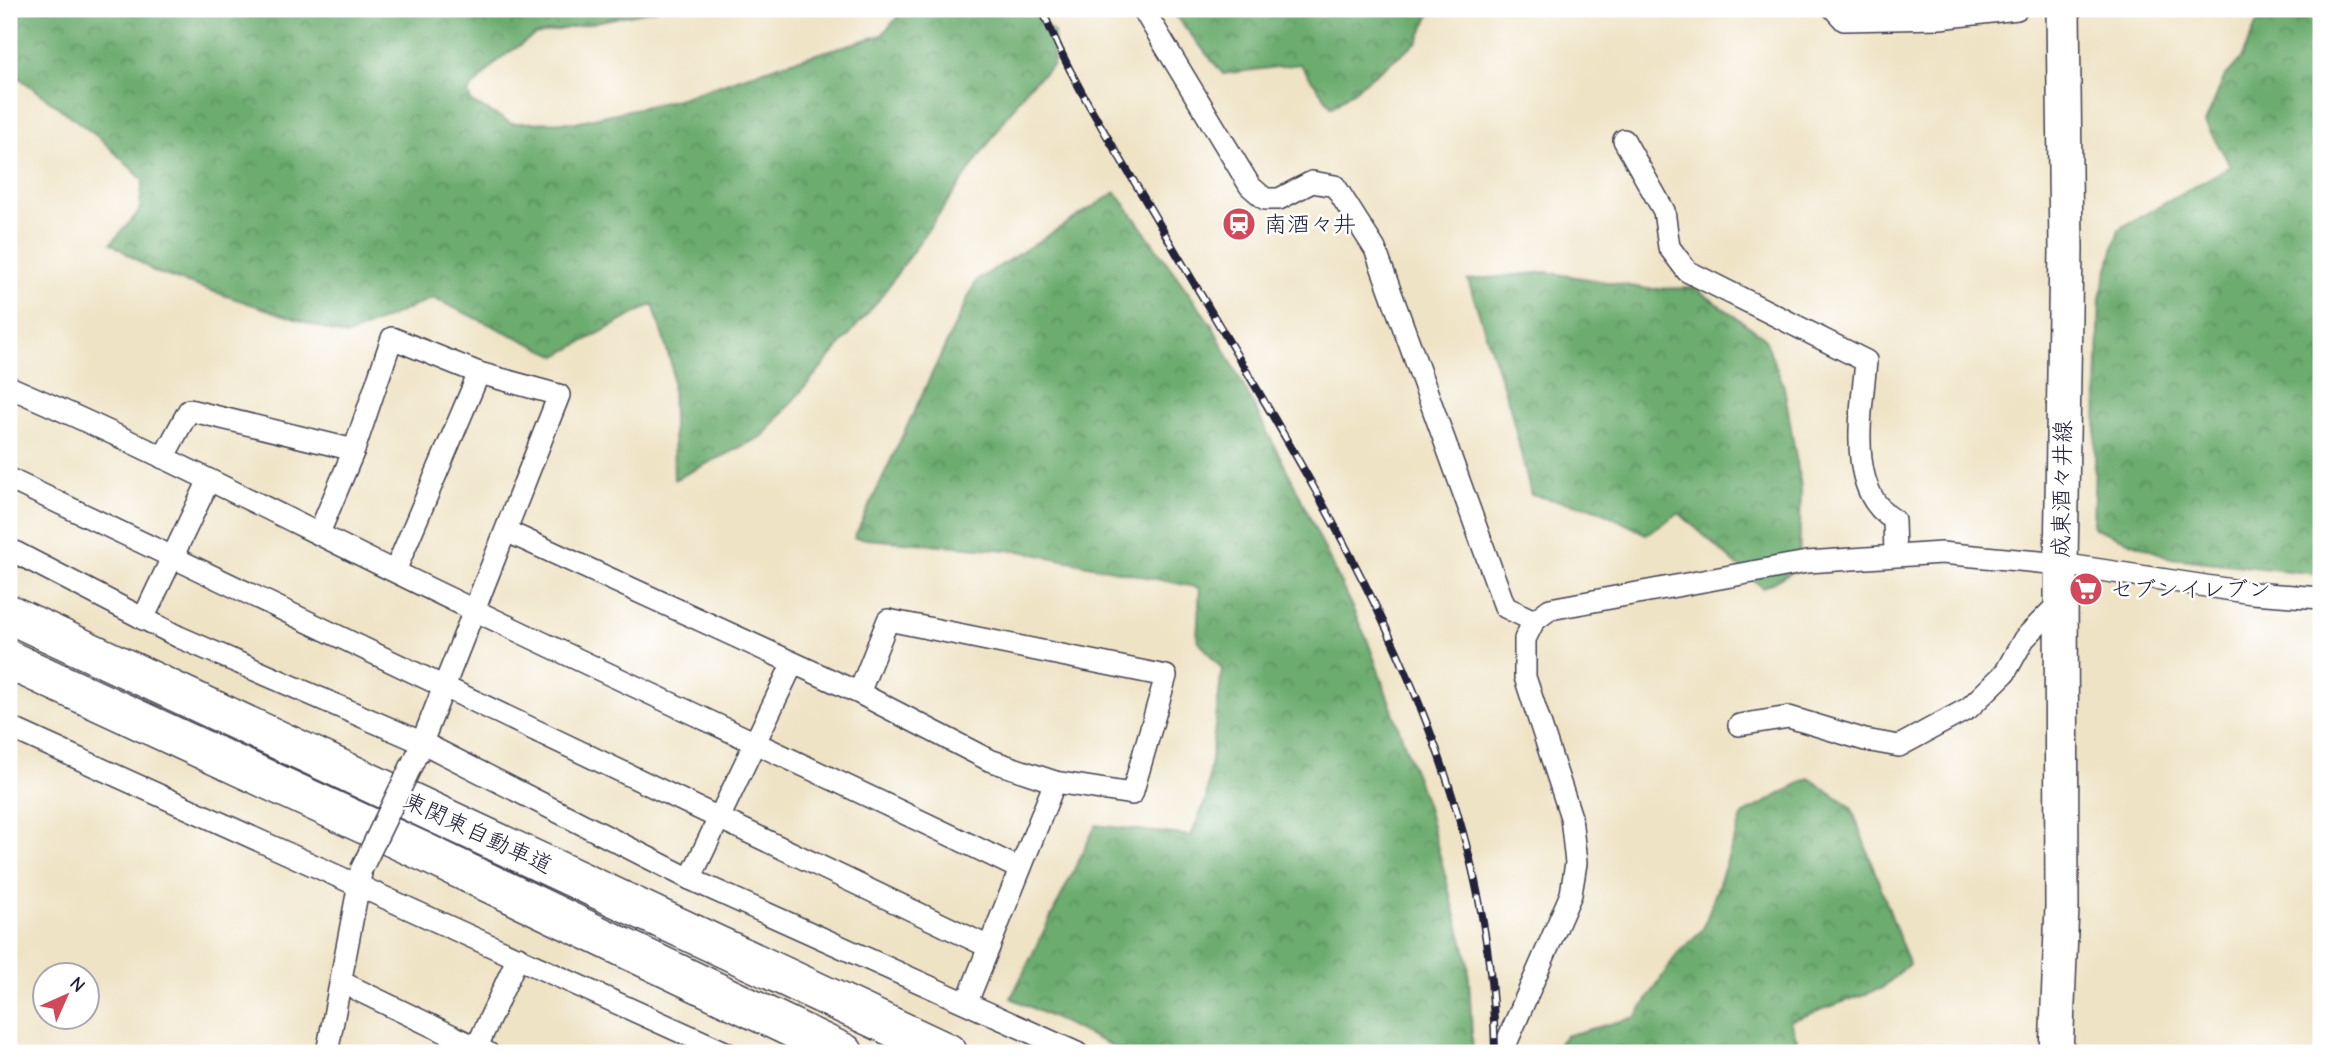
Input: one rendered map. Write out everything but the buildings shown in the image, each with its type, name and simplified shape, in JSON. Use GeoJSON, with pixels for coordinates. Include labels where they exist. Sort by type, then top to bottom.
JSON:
{"type":"FeatureCollection","features":[{"type":"Feature","properties":{"kind":"highway","name":"東関東自動車道"},"geometry":{"type":"LineString","coordinates":[[9,614],[948,1053]]}},
{"type":"Feature","properties":{"kind":"highway","name":"東関東自動車道"},"geometry":{"type":"LineString","coordinates":[[9,660],[426,853],[844,1053]]}},
{"type":"Feature","properties":{"kind":"main road","name":"成東酒々井線"},"geometry":{"type":"LineString","coordinates":[[2056,1053],[2062,907],[2061,564],[2066,249],[2063,9]]}},
{"type":"Feature","properties":{"kind":"street"},"geometry":{"type":"LineString","coordinates":[[1143,9],[1250,186],[1265,199],[1279,199],[1312,181],[1335,186],[1339,192],[1375,249],[1505,607],[1534,621]]}},
{"type":"Feature","properties":{"kind":"street"},"geometry":{"type":"LineString","coordinates":[[1834,9],[1844,20],[1940,18],[2017,9]]}},
{"type":"Feature","properties":{"kind":"street"},"geometry":{"type":"LineString","coordinates":[[1624,140],[1664,211],[1669,247],[1687,271],[1866,361],[1861,414],[1862,473],[1877,510],[1894,520],[1895,555]]}},
{"type":"Feature","properties":{"kind":"street"},"geometry":{"type":"LineString","coordinates":[[319,533],[354,450],[392,338],[479,373],[559,395],[419,751],[360,877],[327,1053]]}},
{"type":"Feature","properties":{"kind":"street"},"geometry":{"type":"LineString","coordinates":[[396,571],[479,373]]}},
{"type":"Feature","properties":{"kind":"street"},"geometry":{"type":"LineString","coordinates":[[9,387],[163,458],[475,611],[756,741],[1020,869]]}},
{"type":"Feature","properties":{"kind":"street"},"geometry":{"type":"LineString","coordinates":[[163,458],[189,410],[354,450]]}},
{"type":"Feature","properties":{"kind":"street"},"geometry":{"type":"LineString","coordinates":[[9,479],[989,947]]}},
{"type":"Feature","properties":{"kind":"street"},"geometry":{"type":"LineString","coordinates":[[143,619],[209,480]]}},
{"type":"Feature","properties":{"kind":"street"},"geometry":{"type":"LineString","coordinates":[[506,531],[859,694],[989,760],[1055,782],[1132,794],[1166,676],[888,620],[859,694]]}},
{"type":"Feature","properties":{"kind":"street"},"geometry":{"type":"LineString","coordinates":[[9,549],[143,619],[690,879],[967,1002],[1043,1045],[1077,1053]]}},
{"type":"Feature","properties":{"kind":"street"},"geometry":{"type":"LineString","coordinates":[[1507,1049],[1571,894],[1576,863],[1571,817],[1525,677],[1525,639],[1534,621],[1550,609],[1744,571],[1807,562],[1941,553],[2061,564],[2252,593],[2321,598]]}},
{"type":"Feature","properties":{"kind":"street"},"geometry":{"type":"LineString","coordinates":[[1740,725],[1790,717],[1865,740],[1899,746],[1969,708],[2005,673],[2025,639],[2062,600]]}},
{"type":"Feature","properties":{"kind":"street"},"geometry":{"type":"LineString","coordinates":[[690,879],[792,665]]}},
{"type":"Feature","properties":{"kind":"street"},"geometry":{"type":"LineString","coordinates":[[9,727],[360,877],[684,1044],[727,1053]]}},
{"type":"Feature","properties":{"kind":"street"},"geometry":{"type":"LineString","coordinates":[[967,1002],[1055,782]]}},
{"type":"Feature","properties":{"kind":"street"},"geometry":{"type":"LineString","coordinates":[[341,982],[480,1051],[518,957]]}},
{"type":"Feature","properties":{"kind":"green space"},"geometry":{"type":"Polygon","coordinates":[[[9,9],[657,9],[535,35],[498,60],[468,92],[471,102],[511,123],[576,122],[678,99],[782,64],[882,35],[905,9],[1027,9],[1054,33],[1053,65],[1028,87],[878,301],[763,436],[674,480],[672,367],[653,304],[557,356],[433,298],[346,336],[155,272],[111,243],[139,212],[143,180],[102,140],[9,70],[9,9]]]}},
{"type":"Feature","properties":{"kind":"green space"},"geometry":{"type":"Polygon","coordinates":[[[1170,9],[1432,9],[1418,41],[1332,107],[1300,64],[1223,74],[1170,9]]]}},
{"type":"Feature","properties":{"kind":"green space"},"geometry":{"type":"Polygon","coordinates":[[[2263,9],[2321,9],[2321,572],[2316,574],[2171,558],[2093,527],[2100,297],[2119,229],[2231,166],[2205,123],[2224,78],[2241,59],[2263,9]]]}},
{"type":"Feature","properties":{"kind":"green space"},"geometry":{"type":"Polygon","coordinates":[[[1116,192],[1213,327],[1294,484],[1368,642],[1426,804],[1468,961],[1473,1053],[1127,1053],[1011,998],[1096,825],[1191,836],[1206,800],[1222,669],[1197,639],[1200,588],[1020,551],[854,538],[976,281],[1116,192]]]}},
{"type":"Feature","properties":{"kind":"green space"},"geometry":{"type":"Polygon","coordinates":[[[1546,272],[1648,289],[1695,288],[1764,337],[1784,387],[1801,487],[1799,568],[1763,588],[1679,513],[1646,534],[1597,509],[1531,495],[1510,407],[1468,280],[1546,272]]]}},
{"type":"Feature","properties":{"kind":"green space"},"geometry":{"type":"Polygon","coordinates":[[[1809,778],[1851,807],[1909,964],[1882,988],[1790,1021],[1802,1053],[1551,1053],[1565,1036],[1636,1017],[1677,954],[1703,929],[1743,815],[1809,778]]]}},
{"type":"Feature","properties":{"kind":"railway"},"geometry":{"type":"LineString","coordinates":[[1042,9],[1082,93],[1276,421],[1383,621],[1427,724],[1462,831],[1486,940],[1495,1053]]}},
{"type":"Feature","properties":{"kind":"place","name":"南酒々井"},"geometry":{"type":"Point","coordinates":[1239,224]}},
{"type":"Feature","properties":{"kind":"place","name":"セブンイレブン"},"geometry":{"type":"Point","coordinates":[2086,589]}}]}
